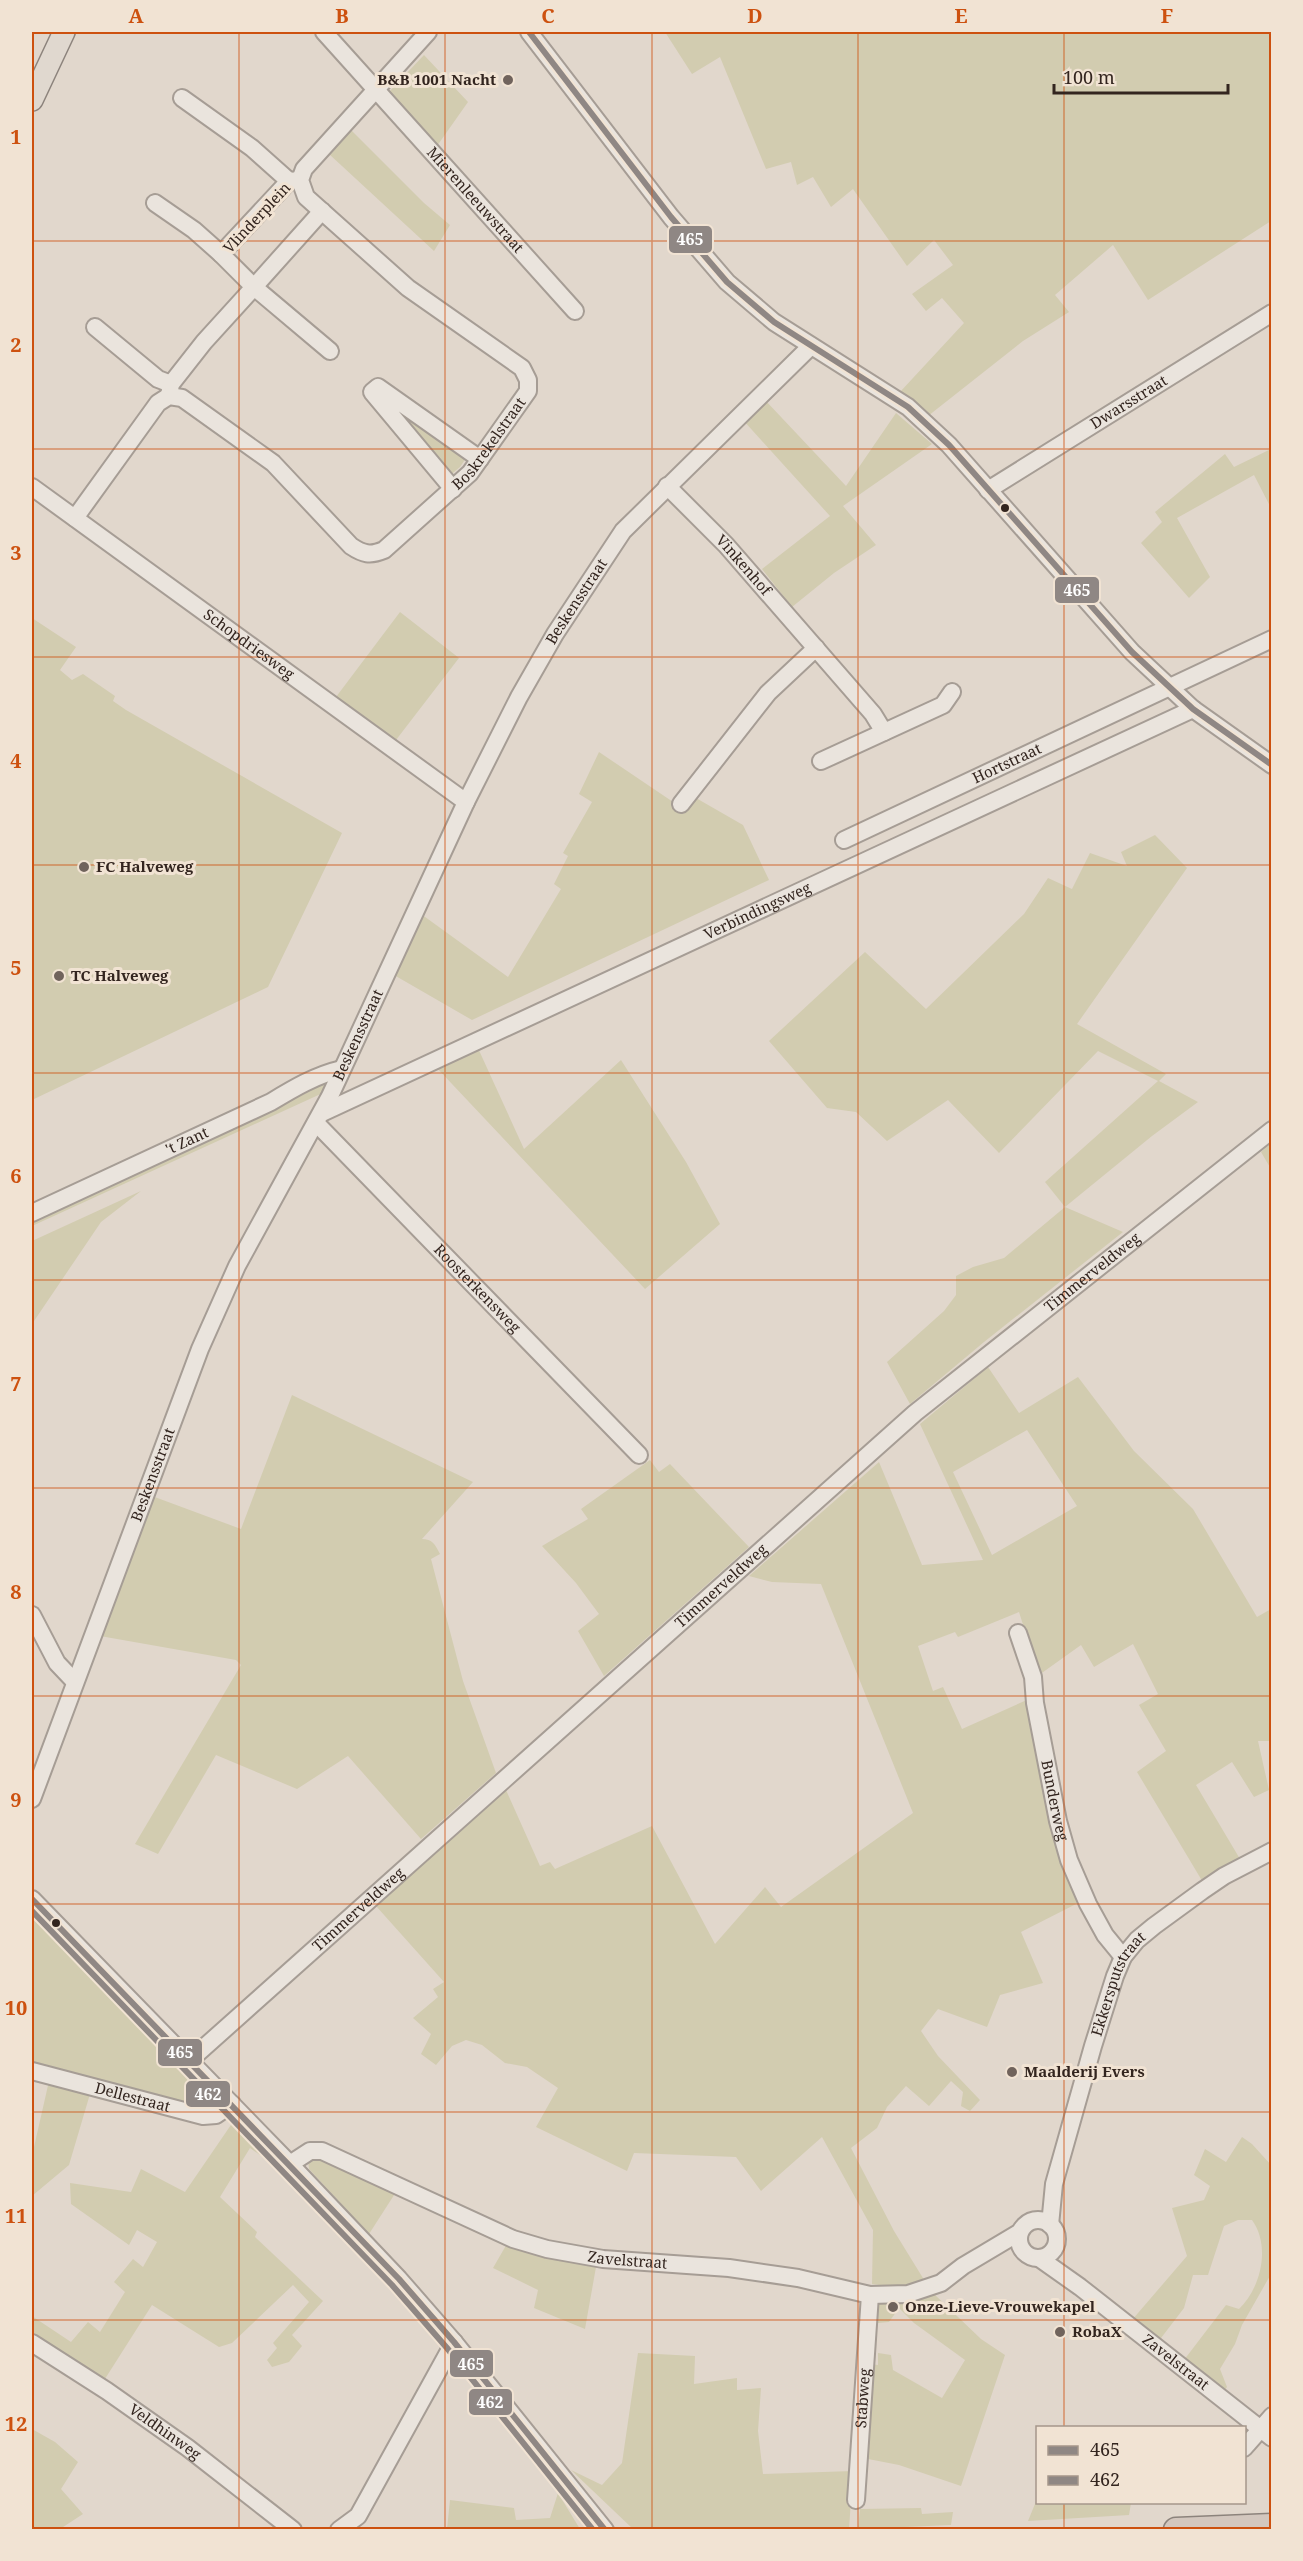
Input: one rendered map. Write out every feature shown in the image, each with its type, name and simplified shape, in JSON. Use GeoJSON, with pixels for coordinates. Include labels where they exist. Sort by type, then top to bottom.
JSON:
{"type":"FeatureCollection","features":[{"type":"Feature","properties":{"kind":"highway"},"geometry":{"type":"LineString","coordinates":[[1176,2529],[1272,2526]]}},
{"type":"Feature","properties":{"kind":"main road"},"geometry":{"type":"LineString","coordinates":[[32,100],[64,32]]}},
{"type":"Feature","properties":{"kind":"street","name":"Mierenleeuwstraat"},"geometry":{"type":"LineString","coordinates":[[324,32],[575,311]]}},
{"type":"Feature","properties":{"kind":"street"},"geometry":{"type":"LineString","coordinates":[[294,181],[428,32]]}},
{"type":"Feature","properties":{"kind":"street"},"geometry":{"type":"LineString","coordinates":[[529,32],[704,258],[727,282],[774,322],[908,407],[949,445],[1089,605],[1165,683],[1188,705],[1272,765]]}},
{"type":"Feature","properties":{"kind":"street","name":"Boskrekelstraat"},"geometry":{"type":"LineString","coordinates":[[170,390],[273,463],[351,546],[362,553],[373,554],[384,550],[470,473],[528,391],[528,380],[522,368],[408,288],[306,197],[294,181],[182,98]]}},
{"type":"Feature","properties":{"kind":"street","name":"Vlinderplein"},"geometry":{"type":"LineString","coordinates":[[294,181],[221,254],[254,287],[330,351]]}},
{"type":"Feature","properties":{"kind":"street"},"geometry":{"type":"LineString","coordinates":[[155,203],[194,230],[221,254]]}},
{"type":"Feature","properties":{"kind":"street"},"geometry":{"type":"LineString","coordinates":[[75,518],[204,342],[322,211]]}},
{"type":"Feature","properties":{"kind":"street","name":"Dwarsstraat"},"geometry":{"type":"LineString","coordinates":[[988,490],[1272,314]]}},
{"type":"Feature","properties":{"kind":"street"},"geometry":{"type":"LineString","coordinates":[[96,327],[170,390]]}},
{"type":"Feature","properties":{"kind":"street","name":"Beskensstraat"},"geometry":{"type":"LineString","coordinates":[[32,1799],[220,1301],[319,1118],[466,802],[519,697],[555,634],[623,531],[811,345]]}},
{"type":"Feature","properties":{"kind":"street"},"geometry":{"type":"LineString","coordinates":[[453,489],[372,392],[378,387],[458,441],[480,459]]}},
{"type":"Feature","properties":{"kind":"street","name":"Vinkenhof"},"geometry":{"type":"LineString","coordinates":[[667,486],[726,545],[873,714],[884,732]]}},
{"type":"Feature","properties":{"kind":"street","name":"Schopdriesweg"},"geometry":{"type":"LineString","coordinates":[[32,487],[466,802]]}},
{"type":"Feature","properties":{"kind":"street"},"geometry":{"type":"LineString","coordinates":[[1002,760],[1165,683],[1272,639]]}},
{"type":"Feature","properties":{"kind":"street"},"geometry":{"type":"LineString","coordinates":[[681,804],[768,693],[816,648]]}},
{"type":"Feature","properties":{"kind":"street","name":"Hortstraat"},"geometry":{"type":"LineString","coordinates":[[844,840],[1165,683]]}},
{"type":"Feature","properties":{"kind":"street"},"geometry":{"type":"LineString","coordinates":[[821,761],[943,705],[952,692]]}},
{"type":"Feature","properties":{"kind":"street","name":"Verbindingsweg"},"geometry":{"type":"LineString","coordinates":[[319,1118],[1188,705]]}},
{"type":"Feature","properties":{"kind":"street","name":"'t Zant"},"geometry":{"type":"LineString","coordinates":[[32,1213],[271,1102],[301,1083],[342,1068]]}},
{"type":"Feature","properties":{"kind":"street","name":"Roosterkensweg"},"geometry":{"type":"LineString","coordinates":[[319,1118],[639,1455]]}},
{"type":"Feature","properties":{"kind":"street","name":"Timmerveldweg"},"geometry":{"type":"LineString","coordinates":[[190,2060],[915,1413],[1272,1130]]}},
{"type":"Feature","properties":{"kind":"street"},"geometry":{"type":"LineString","coordinates":[[32,1615],[57,1663],[75,1682]]}},
{"type":"Feature","properties":{"kind":"street","name":"Bunderweg"},"geometry":{"type":"LineString","coordinates":[[1018,1633],[1032,1670],[1035,1703],[1058,1821],[1069,1860],[1088,1904],[1105,1935],[1123,1957]]}},
{"type":"Feature","properties":{"kind":"street","name":"Ekkersputstraat"},"geometry":{"type":"LineString","coordinates":[[1050,2225],[1054,2184],[1090,2055],[1123,1957],[1137,1940],[1202,1891],[1224,1876],[1272,1851]]}},
{"type":"Feature","properties":{"kind":"street"},"geometry":{"type":"LineString","coordinates":[[32,1899],[190,2060],[399,2279],[454,2342],[605,2529]]}},
{"type":"Feature","properties":{"kind":"street","name":"Dellestraat"},"geometry":{"type":"LineString","coordinates":[[32,2071],[203,2116],[216,2115],[232,2104]]}},
{"type":"Feature","properties":{"kind":"street","name":"Zavelstraat"},"geometry":{"type":"LineString","coordinates":[[290,2164],[310,2151],[322,2151],[513,2239],[575,2256],[729,2268],[798,2278],[870,2295],[908,2294],[940,2283],[1024,2227]]}},
{"type":"Feature","properties":{"kind":"street","name":"Ekkersputstraat"},"geometry":{"type":"LineString","coordinates":[[1024,2227],[1040,2211],[1054,2184]]}},
{"type":"Feature","properties":{"kind":"street"},"geometry":{"type":"LineString","coordinates":[[1023,2251],[1019,2240],[1024,2227],[1039,2220],[1050,2225]]}},
{"type":"Feature","properties":{"kind":"street","name":"Zavelstraat"},"geometry":{"type":"LineString","coordinates":[[1050,2225],[1056,2235],[1055,2247],[1080,2287]]}},
{"type":"Feature","properties":{"kind":"street"},"geometry":{"type":"LineString","coordinates":[[1039,2259],[1047,2256],[1055,2247]]}},
{"type":"Feature","properties":{"kind":"street","name":"Zavelstraat"},"geometry":{"type":"LineString","coordinates":[[977,2258],[998,2251],[1023,2251],[1027,2256],[1039,2259],[1080,2287],[1268,2436]]}},
{"type":"Feature","properties":{"kind":"street","name":"Stabweg"},"geometry":{"type":"LineString","coordinates":[[856,2500],[870,2295]]}},
{"type":"Feature","properties":{"kind":"street"},"geometry":{"type":"LineString","coordinates":[[339,2529],[358,2516],[454,2342]]}},
{"type":"Feature","properties":{"kind":"street","name":"Veldhinweg"},"geometry":{"type":"LineString","coordinates":[[32,2343],[107,2391],[188,2448],[293,2529]]}},
{"type":"Feature","properties":{"kind":"street"},"geometry":{"type":"LineString","coordinates":[[1246,2447],[1268,2436],[1272,2416]]}},
{"type":"Feature","properties":{"kind":"shaded area"},"geometry":{"type":"Polygon","coordinates":[[[665,32],[1271,32],[1271,221],[1148,300],[1113,245],[1055,295],[1069,312],[1023,341],[928,416],[900,392],[964,323],[942,298],[926,311],[912,294],[953,265],[934,240],[907,266],[853,189],[831,207],[813,177],[797,185],[791,162],[766,169],[720,57],[692,74],[665,32]]]}},
{"type":"Feature","properties":{"kind":"shaded area"},"geometry":{"type":"Polygon","coordinates":[[[424,55],[468,102],[437,146],[387,94],[424,55]]]}},
{"type":"Feature","properties":{"kind":"shaded area"},"geometry":{"type":"Polygon","coordinates":[[[351,130],[424,203],[450,225],[434,251],[329,154],[351,130]]]}},
{"type":"Feature","properties":{"kind":"shaded area"},"geometry":{"type":"Polygon","coordinates":[[[387,399],[468,455],[460,467],[448,477],[387,399]]]}},
{"type":"Feature","properties":{"kind":"shaded area"},"geometry":{"type":"Polygon","coordinates":[[[765,400],[846,486],[896,413],[932,444],[843,506],[876,545],[834,573],[792,607],[762,569],[830,516],[743,420],[765,400]]]}},
{"type":"Feature","properties":{"kind":"shaded area"},"geometry":{"type":"Polygon","coordinates":[[[1271,449],[1271,508],[1254,475],[1177,518],[1210,577],[1189,598],[1141,543],[1162,522],[1155,512],[1225,454],[1234,467],[1271,449]]]}},
{"type":"Feature","properties":{"kind":"shaded area"},"geometry":{"type":"Polygon","coordinates":[[[400,612],[459,658],[396,740],[336,697],[400,612]]]}},
{"type":"Feature","properties":{"kind":"shaded area"},"geometry":{"type":"Polygon","coordinates":[[[32,618],[76,647],[60,670],[72,680],[83,674],[115,696],[113,701],[126,710],[342,833],[268,987],[32,1100],[32,618]]]}},
{"type":"Feature","properties":{"kind":"shaded area"},"geometry":{"type":"Polygon","coordinates":[[[599,752],[679,806],[696,798],[743,825],[769,880],[472,1020],[394,975],[421,914],[508,977],[561,889],[554,884],[568,856],[563,853],[592,802],[579,794],[599,752]]]}},
{"type":"Feature","properties":{"kind":"shaded area"},"geometry":{"type":"Polygon","coordinates":[[[1155,835],[1187,868],[1077,1024],[1166,1074],[1159,1081],[1198,1102],[1152,1136],[1065,1207],[1045,1182],[1158,1081],[1098,1051],[999,1153],[948,1100],[887,1141],[856,1112],[827,1108],[769,1041],[865,952],[926,1009],[1024,914],[1048,878],[1072,889],[1090,853],[1127,866],[1121,852],[1155,835]]]}},
{"type":"Feature","properties":{"kind":"shaded area"},"geometry":{"type":"Polygon","coordinates":[[[477,1046],[524,1149],[621,1060],[686,1162],[720,1224],[645,1289],[436,1067],[477,1046]]]}},
{"type":"Feature","properties":{"kind":"shaded area"},"geometry":{"type":"Polygon","coordinates":[[[329,1082],[325,1092],[32,1226],[32,1218],[311,1083],[329,1082]]]}},
{"type":"Feature","properties":{"kind":"shaded area"},"geometry":{"type":"Polygon","coordinates":[[[1271,1143],[1271,1169],[1261,1152],[1271,1143]]]}},
{"type":"Feature","properties":{"kind":"shaded area"},"geometry":{"type":"Polygon","coordinates":[[[141,1191],[101,1222],[32,1324],[32,1241],[141,1191]]]}},
{"type":"Feature","properties":{"kind":"shaded area"},"geometry":{"type":"Polygon","coordinates":[[[1065,1207],[1123,1232],[910,1404],[887,1362],[944,1311],[956,1295],[956,1276],[973,1267],[1004,1258],[1065,1207]]]}},
{"type":"Feature","properties":{"kind":"shaded area"},"geometry":{"type":"Polygon","coordinates":[[[988,1367],[1019,1413],[1078,1377],[1134,1451],[1193,1509],[1257,1617],[1271,1609],[1271,1741],[1258,1741],[1269,1790],[1254,1797],[1232,1762],[1196,1785],[1240,1859],[1204,1884],[1137,1772],[1166,1751],[1139,1705],[1158,1694],[1133,1644],[1094,1667],[1081,1645],[1039,1675],[1019,1612],[958,1637],[955,1632],[918,1646],[933,1691],[943,1687],[962,1729],[1029,1699],[1080,1902],[1021,1932],[1043,1983],[1000,1995],[987,2027],[938,2009],[921,2031],[938,2056],[980,2100],[970,2111],[961,2106],[963,2092],[951,2081],[929,2106],[906,2086],[887,2107],[877,2128],[851,2148],[894,2231],[926,2283],[901,2288],[872,2284],[873,2230],[822,2137],[761,2191],[736,2157],[634,2153],[627,2171],[536,2127],[558,2088],[527,2067],[505,2063],[482,2045],[466,2040],[452,2046],[436,2065],[421,2054],[431,2034],[413,2018],[438,1997],[433,1989],[444,1982],[376,1906],[506,1790],[540,1866],[550,1862],[555,1869],[652,1826],[715,1944],[765,1887],[781,1907],[913,1813],[821,1584],[772,1582],[749,1576],[879,1462],[922,1565],[983,1560],[920,1424],[988,1367]],[[1027,1430],[953,1472],[992,1555],[1077,1506],[1027,1430]]]}},
{"type":"Feature","properties":{"kind":"shaded area"},"geometry":{"type":"Polygon","coordinates":[[[292,1395],[473,1482],[422,1539],[433,1543],[440,1554],[431,1559],[463,1681],[496,1773],[421,1839],[348,1756],[297,1789],[216,1755],[158,1854],[135,1844],[241,1665],[236,1660],[100,1636],[152,1496],[241,1529],[292,1395]]]}},
{"type":"Feature","properties":{"kind":"shaded area"},"geometry":{"type":"Polygon","coordinates":[[[650,1460],[659,1472],[670,1464],[749,1547],[604,1676],[578,1631],[599,1614],[576,1583],[542,1546],[588,1519],[581,1509],[650,1460]]]}},
{"type":"Feature","properties":{"kind":"shaded area"},"geometry":{"type":"Polygon","coordinates":[[[32,1907],[216,2099],[217,2106],[213,2111],[32,2066],[32,1907]]]}},
{"type":"Feature","properties":{"kind":"shaded area"},"geometry":{"type":"Polygon","coordinates":[[[49,2081],[90,2094],[69,2165],[32,2196],[32,2149],[49,2081]]]}},
{"type":"Feature","properties":{"kind":"shaded area"},"geometry":{"type":"Polygon","coordinates":[[[235,2119],[265,2148],[260,2155],[250,2148],[220,2197],[257,2232],[255,2237],[323,2301],[292,2335],[302,2346],[289,2362],[272,2367],[267,2360],[277,2348],[273,2343],[309,2302],[293,2285],[232,2343],[219,2347],[152,2305],[103,2382],[32,2336],[32,2316],[71,2342],[88,2322],[100,2332],[125,2292],[114,2282],[133,2259],[143,2267],[157,2242],[137,2230],[129,2245],[71,2204],[70,2183],[131,2192],[141,2169],[185,2192],[235,2119]]]}},
{"type":"Feature","properties":{"kind":"shaded area"},"geometry":{"type":"Polygon","coordinates":[[[1242,2137],[1252,2144],[1271,2165],[1271,2274],[1220,2369],[1227,2387],[1224,2391],[1184,2360],[1226,2305],[1239,2309],[1253,2290],[1261,2266],[1262,2254],[1258,2230],[1252,2220],[1238,2220],[1224,2226],[1208,2275],[1193,2275],[1184,2308],[1158,2342],[1132,2320],[1187,2256],[1172,2208],[1204,2200],[1210,2186],[1194,2175],[1205,2149],[1226,2162],[1242,2137]]]}},
{"type":"Feature","properties":{"kind":"shaded area"},"geometry":{"type":"Polygon","coordinates":[[[319,2155],[396,2192],[369,2234],[309,2169],[308,2160],[319,2155]]]}},
{"type":"Feature","properties":{"kind":"shaded area"},"geometry":{"type":"Polygon","coordinates":[[[508,2242],[545,2255],[596,2267],[585,2329],[534,2308],[538,2290],[493,2268],[508,2242]]]}},
{"type":"Feature","properties":{"kind":"shaded area"},"geometry":{"type":"Polygon","coordinates":[[[933,2293],[981,2339],[1005,2355],[961,2486],[899,2465],[863,2458],[870,2364],[878,2365],[878,2353],[891,2355],[893,2370],[942,2398],[965,2360],[914,2323],[899,2308],[889,2322],[878,2323],[873,2320],[874,2305],[881,2300],[933,2293]]]}},
{"type":"Feature","properties":{"kind":"shaded area"},"geometry":{"type":"Polygon","coordinates":[[[638,2353],[695,2356],[694,2384],[737,2378],[737,2390],[761,2388],[758,2431],[763,2474],[853,2471],[849,2529],[633,2529],[571,2470],[602,2485],[622,2463],[638,2353]]]}},
{"type":"Feature","properties":{"kind":"shaded area"},"geometry":{"type":"Polygon","coordinates":[[[32,2429],[55,2442],[78,2462],[61,2489],[83,2514],[60,2529],[32,2529],[32,2429]]]}},
{"type":"Feature","properties":{"kind":"shaded area"},"geometry":{"type":"Polygon","coordinates":[[[558,2493],[580,2529],[447,2529],[450,2500],[514,2508],[516,2520],[550,2518],[558,2493]]]}},
{"type":"Feature","properties":{"kind":"shaded area"},"geometry":{"type":"Polygon","coordinates":[[[1036,2501],[1036,2504],[1131,2504],[1129,2515],[1028,2521],[1036,2501]]]}},
{"type":"Feature","properties":{"kind":"shaded area"},"geometry":{"type":"Polygon","coordinates":[[[921,2508],[922,2514],[953,2512],[951,2525],[858,2529],[860,2509],[921,2508]]]}},
{"type":"Feature","properties":{"kind":"transit line","name":"465"},"geometry":{"type":"LineString","coordinates":[[529,32],[671,217],[727,282],[774,322],[908,407],[949,445],[1132,652],[1193,709],[1272,765]]}},
{"type":"Feature","properties":{"kind":"transit line","name":"465"},"geometry":{"type":"LineString","coordinates":[[32,1899],[399,2279],[454,2342],[605,2530]]}},
{"type":"Feature","properties":{"kind":"transit line","name":"462"},"geometry":{"type":"LineString","coordinates":[[32,1911],[392,2285],[447,2348],[593,2530]]}},
{"type":"Feature","properties":{"kind":"place","name":"B&B 1001 Nacht"},"geometry":{"type":"Point","coordinates":[508,80]}},
{"type":"Feature","properties":{"kind":"place","name":"FC Halveweg"},"geometry":{"type":"Point","coordinates":[84,867]}},
{"type":"Feature","properties":{"kind":"place","name":"TC Halveweg"},"geometry":{"type":"Point","coordinates":[59,976]}},
{"type":"Feature","properties":{"kind":"place","name":"Maalderij Evers"},"geometry":{"type":"Point","coordinates":[1012,2072]}},
{"type":"Feature","properties":{"kind":"place","name":"Onze-Lieve-Vrouwekapel"},"geometry":{"type":"Point","coordinates":[893,2307]}},
{"type":"Feature","properties":{"kind":"place","name":"RobaX"},"geometry":{"type":"Point","coordinates":[1060,2332]}}]}
